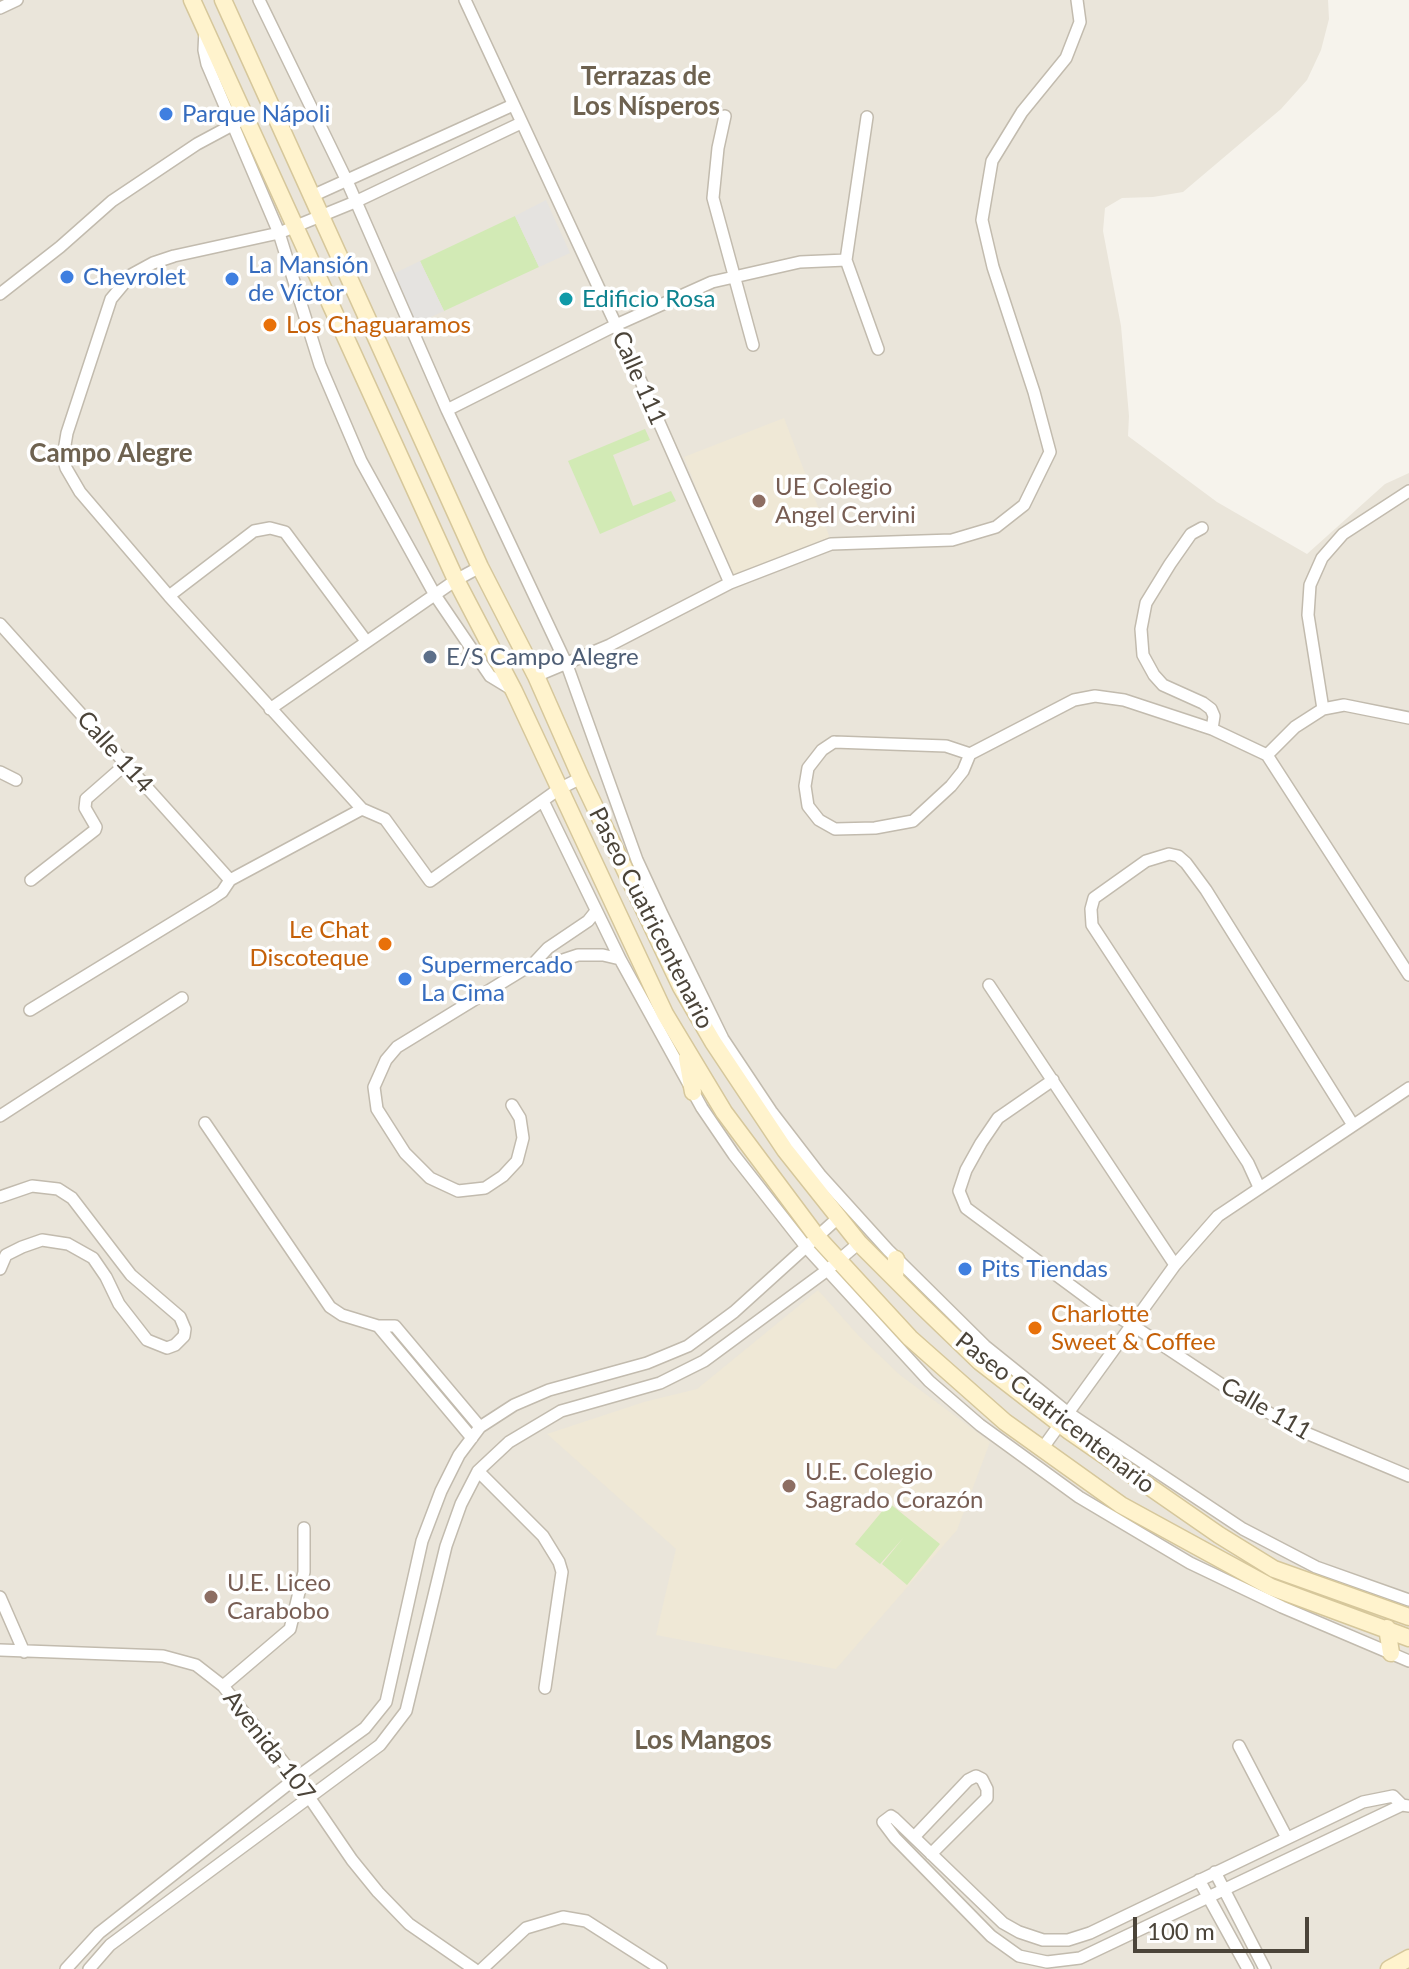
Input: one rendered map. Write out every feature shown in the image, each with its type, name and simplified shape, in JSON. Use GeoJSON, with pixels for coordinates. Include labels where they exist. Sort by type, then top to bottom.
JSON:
{"type":"FeatureCollection","features":[{"type":"Feature","properties":{"kind":"street"},"geometry":{"type":"LineString","coordinates":[[0,8],[17,0]]}},
{"type":"Feature","properties":{"kind":"street","name":"Paseo Cuatricentenario"},"geometry":{"type":"LineString","coordinates":[[192,0],[286,230],[456,580],[514,691],[652,988],[724,1112],[812,1243]]}},
{"type":"Feature","properties":{"kind":"street","name":"Paseo Cuatricentenario"},"geometry":{"type":"LineString","coordinates":[[223,0],[480,567],[536,676],[681,987],[777,1139],[985,1346],[1064,1418],[1219,1535],[1274,1569],[1409,1617]]}},
{"type":"Feature","properties":{"kind":"street","name":"Paseo Cuatricentenario"},"geometry":{"type":"LineString","coordinates":[[259,0],[347,181],[447,410],[567,665],[637,860],[723,1039],[839,1217],[859,1243],[980,1362],[1243,1529],[1316,1567],[1409,1600]]}},
{"type":"Feature","properties":{"kind":"street","name":"Calle 111"},"geometry":{"type":"LineString","coordinates":[[465,0],[616,325],[730,583]]}},
{"type":"Feature","properties":{"kind":"street"},"geometry":{"type":"LineString","coordinates":[[536,676],[567,665],[730,583],[831,544],[952,540],[996,527],[1024,505],[1050,452],[993,267],[982,220],[992,161],[1022,112],[1066,58],[1080,22],[1077,0]]}},
{"type":"Feature","properties":{"kind":"street"},"geometry":{"type":"LineString","coordinates":[[312,196],[513,105]]}},
{"type":"Feature","properties":{"kind":"street"},"geometry":{"type":"LineString","coordinates":[[725,116],[713,198],[753,345]]}},
{"type":"Feature","properties":{"kind":"street"},"geometry":{"type":"LineString","coordinates":[[867,117],[846,260],[878,349]]}},
{"type":"Feature","properties":{"kind":"street"},"geometry":{"type":"LineString","coordinates":[[0,294],[112,201],[197,144],[240,122]]}},
{"type":"Feature","properties":{"kind":"street"},"geometry":{"type":"LineString","coordinates":[[521,123],[355,202],[286,230],[174,256],[131,275],[111,299],[67,433],[63,457],[72,481],[169,596],[362,809],[385,819],[430,881],[559,789],[581,778]]}},
{"type":"Feature","properties":{"kind":"street","name":"Paseo Cuatricentenario"},"geometry":{"type":"LineString","coordinates":[[286,230],[320,365],[361,461],[435,595],[490,676],[514,691]]}},
{"type":"Feature","properties":{"kind":"street"},"geometry":{"type":"LineString","coordinates":[[447,410],[616,325],[712,282],[800,262],[846,260]]}},
{"type":"Feature","properties":{"kind":"street"},"geometry":{"type":"LineString","coordinates":[[1323,709],[1308,615],[1310,585],[1322,558],[1343,534],[1409,491]]}},
{"type":"Feature","properties":{"kind":"street"},"geometry":{"type":"LineString","coordinates":[[169,596],[254,531],[270,528],[285,532],[366,641]]}},
{"type":"Feature","properties":{"kind":"street"},"geometry":{"type":"LineString","coordinates":[[1202,528],[1191,534],[1146,603],[1141,629],[1143,655],[1154,675],[1163,685],[1211,709],[1214,716],[1212,729]]}},
{"type":"Feature","properties":{"kind":"street"},"geometry":{"type":"LineString","coordinates":[[270,709],[456,580],[480,567]]}},
{"type":"Feature","properties":{"kind":"street","name":"Calle 114"},"geometry":{"type":"LineString","coordinates":[[0,624],[230,880]]}},
{"type":"Feature","properties":{"kind":"street"},"geometry":{"type":"LineString","coordinates":[[970,754],[946,746],[834,742],[822,750],[808,768],[805,786],[808,806],[819,820],[835,829],[875,828],[913,821],[951,786],[963,771],[970,754],[1074,700],[1095,696],[1124,700],[1212,729],[1267,755],[1409,975]]}},
{"type":"Feature","properties":{"kind":"street"},"geometry":{"type":"LineString","coordinates":[[1267,755],[1295,727],[1323,709],[1344,705],[1409,718]]}},
{"type":"Feature","properties":{"kind":"street"},"geometry":{"type":"LineString","coordinates":[[31,880],[95,830],[85,808],[86,799],[126,764]]}},
{"type":"Feature","properties":{"kind":"street"},"geometry":{"type":"LineString","coordinates":[[0,772],[16,780]]}},
{"type":"Feature","properties":{"kind":"street","name":"Paseo Cuatricentenario"},"geometry":{"type":"LineString","coordinates":[[543,801],[620,959],[693,1092],[734,1155],[833,1266],[929,1381],[980,1425],[1079,1497],[1190,1563],[1282,1607],[1409,1661]]}},
{"type":"Feature","properties":{"kind":"street"},"geometry":{"type":"LineString","coordinates":[[30,1010],[213,898],[222,892],[230,880],[362,809]]}},
{"type":"Feature","properties":{"kind":"street"},"geometry":{"type":"LineString","coordinates":[[1259,1187],[1248,1163],[1092,925],[1094,898],[1146,861],[1169,854],[1178,856],[1186,863],[1353,1125]]}},
{"type":"Feature","properties":{"kind":"street"},"geometry":{"type":"LineString","coordinates":[[512,1105],[520,1118],[523,1138],[517,1161],[503,1176],[485,1188],[458,1191],[430,1178],[405,1153],[377,1109],[374,1087],[386,1060],[397,1047],[534,963],[548,948],[588,921],[596,911]]}},
{"type":"Feature","properties":{"kind":"street"},"geometry":{"type":"LineString","coordinates":[[534,963],[548,965],[578,955],[620,959]]}},
{"type":"Feature","properties":{"kind":"street"},"geometry":{"type":"LineString","coordinates":[[989,985],[1175,1265]]}},
{"type":"Feature","properties":{"kind":"street"},"geometry":{"type":"LineString","coordinates":[[0,1116],[182,998]]}},
{"type":"Feature","properties":{"kind":"street"},"geometry":{"type":"LineString","coordinates":[[723,1039],[724,1059]]}},
{"type":"Feature","properties":{"kind":"street"},"geometry":{"type":"LineString","coordinates":[[685,1049],[693,1092]]}},
{"type":"Feature","properties":{"kind":"street","name":"Calle 111"},"geometry":{"type":"LineString","coordinates":[[1053,1080],[998,1118],[966,1170],[959,1191],[966,1208],[1097,1305],[1236,1394],[1299,1430],[1409,1476]]}},
{"type":"Feature","properties":{"kind":"street"},"geometry":{"type":"LineString","coordinates":[[1042,1449],[1175,1265],[1218,1216],[1409,1088]]}},
{"type":"Feature","properties":{"kind":"street"},"geometry":{"type":"LineString","coordinates":[[205,1123],[330,1307],[342,1315],[378,1326],[395,1326],[403,1332],[480,1427]]}},
{"type":"Feature","properties":{"kind":"street"},"geometry":{"type":"LineString","coordinates":[[0,1197],[32,1186],[58,1189],[72,1198],[131,1275],[180,1317],[185,1329],[184,1336],[167,1348],[147,1340],[119,1304],[93,1258],[68,1244],[42,1240],[22,1247],[6,1255],[0,1269]]}},
{"type":"Feature","properties":{"kind":"street"},"geometry":{"type":"LineString","coordinates":[[66,1969],[99,1933],[296,1778],[365,1728],[386,1702],[422,1541],[459,1455],[480,1427],[514,1405],[549,1390],[647,1363],[688,1346],[734,1312],[839,1217]]}},
{"type":"Feature","properties":{"kind":"street"},"geometry":{"type":"LineString","coordinates":[[89,1969],[110,1945],[380,1745],[406,1711],[446,1546],[461,1504],[478,1471],[509,1442],[561,1411],[660,1383],[704,1361],[833,1266],[859,1243]]}},
{"type":"Feature","properties":{"kind":"street"},"geometry":{"type":"LineString","coordinates":[[895,1279],[896,1259]]}},
{"type":"Feature","properties":{"kind":"street","name":"Paseo Cuatricentenario"},"geometry":{"type":"LineString","coordinates":[[833,1266],[1005,1422],[1121,1505],[1271,1587],[1409,1638]]}},
{"type":"Feature","properties":{"kind":"street"},"geometry":{"type":"LineString","coordinates":[[378,1326],[472,1438]]}},
{"type":"Feature","properties":{"kind":"street"},"geometry":{"type":"LineString","coordinates":[[478,1471],[543,1536],[559,1562],[562,1572],[545,1688]]}},
{"type":"Feature","properties":{"kind":"street"},"geometry":{"type":"LineString","coordinates":[[223,1686],[290,1629],[304,1572],[304,1528]]}},
{"type":"Feature","properties":{"kind":"street"},"geometry":{"type":"LineString","coordinates":[[1,1604],[24,1652]]}},
{"type":"Feature","properties":{"kind":"street"},"geometry":{"type":"LineString","coordinates":[[1387,1628],[1391,1653]]}},
{"type":"Feature","properties":{"kind":"street","name":"Avenida 107"},"geometry":{"type":"LineString","coordinates":[[0,1650],[163,1656],[196,1665],[223,1686],[296,1778],[352,1860],[409,1924],[474,1969]]}},
{"type":"Feature","properties":{"kind":"street"},"geometry":{"type":"LineString","coordinates":[[1239,1746],[1287,1838]]}},
{"type":"Feature","properties":{"kind":"street"},"geometry":{"type":"LineString","coordinates":[[914,1837],[968,1780],[976,1776],[982,1779],[987,1798],[931,1854]]}},
{"type":"Feature","properties":{"kind":"street"},"geometry":{"type":"LineString","coordinates":[[1393,1796],[1406,1805],[1080,1958],[1047,1962],[1019,1956],[991,1936],[883,1822],[891,1816],[894,1818],[1003,1923],[1043,1940],[1068,1940],[1090,1933],[1379,1797],[1393,1796]]}},
{"type":"Feature","properties":{"kind":"street"},"geometry":{"type":"LineString","coordinates":[[1215,1872],[1265,1969]]}},
{"type":"Feature","properties":{"kind":"street"},"geometry":{"type":"LineString","coordinates":[[1199,1880],[1248,1969]]}},
{"type":"Feature","properties":{"kind":"street"},"geometry":{"type":"LineString","coordinates":[[482,1969],[526,1928],[563,1917],[586,1921],[661,1969]]}},
{"type":"Feature","properties":{"kind":"street"},"geometry":{"type":"LineString","coordinates":[[1389,1969],[1409,1958]]}},
{"type":"Feature","properties":{"kind":"shaded area"},"geometry":{"type":"Polygon","coordinates":[[[0,0],[1328,0],[1329,19],[1321,50],[1307,80],[1281,109],[1183,192],[1122,198],[1105,208],[1103,231],[1121,326],[1128,436],[1217,502],[1307,554],[1385,484],[1409,473],[1409,1969],[0,1969],[0,0]]]}},
{"type":"Feature","properties":{"kind":"shaded area"},"geometry":{"type":"Polygon","coordinates":[[[546,200],[570,253],[539,267],[515,216],[546,200]]]}},
{"type":"Feature","properties":{"kind":"shaded area"},"geometry":{"type":"Polygon","coordinates":[[[420,261],[444,311],[416,324],[393,274],[420,261]]]}},
{"type":"Feature","properties":{"kind":"shaded area","name":"UE Colegio Angel Cervini"},"geometry":{"type":"Polygon","coordinates":[[[784,418],[833,546],[734,584],[684,457],[784,418]]]}},
{"type":"Feature","properties":{"kind":"shaded area","name":"U.E. Colegio Sagrado Corazón"},"geometry":{"type":"Polygon","coordinates":[[[818,1290],[858,1335],[900,1375],[990,1442],[957,1530],[836,1669],[656,1635],[676,1549],[547,1434],[644,1402],[697,1389],[818,1290]]]}},
{"type":"Feature","properties":{"kind":"green space"},"geometry":{"type":"Polygon","coordinates":[[[515,216],[539,267],[444,311],[420,261],[515,216]]]}},
{"type":"Feature","properties":{"kind":"green space"},"geometry":{"type":"Polygon","coordinates":[[[645,429],[650,440],[613,455],[633,506],[671,491],[676,501],[600,534],[568,461],[645,429]]]}},
{"type":"Feature","properties":{"kind":"green space"},"geometry":{"type":"Polygon","coordinates":[[[889,1503],[940,1544],[907,1585],[882,1564],[904,1537],[880,1564],[855,1544],[889,1503]]]}},
{"type":"Feature","properties":{"kind":"place","name":"Parque Nápoli"},"geometry":{"type":"Point","coordinates":[166,114]}},
{"type":"Feature","properties":{"kind":"place","name":"Chevrolet"},"geometry":{"type":"Point","coordinates":[67,277]}},
{"type":"Feature","properties":{"kind":"place","name":"La Mansión de Víctor"},"geometry":{"type":"Point","coordinates":[232,279]}},
{"type":"Feature","properties":{"kind":"place","name":"Edificio Rosa"},"geometry":{"type":"Point","coordinates":[566,299]}},
{"type":"Feature","properties":{"kind":"place","name":"Los Chaguaramos"},"geometry":{"type":"Point","coordinates":[270,325]}},
{"type":"Feature","properties":{"kind":"place","name":"UE Colegio Angel Cervini"},"geometry":{"type":"Point","coordinates":[759,501]}},
{"type":"Feature","properties":{"kind":"place","name":"E/S Campo Alegre"},"geometry":{"type":"Point","coordinates":[430,657]}},
{"type":"Feature","properties":{"kind":"place","name":"Le Chat Discoteque"},"geometry":{"type":"Point","coordinates":[385,944]}},
{"type":"Feature","properties":{"kind":"place","name":"Supermercado La Cima"},"geometry":{"type":"Point","coordinates":[405,979]}},
{"type":"Feature","properties":{"kind":"place","name":"Pits Tiendas"},"geometry":{"type":"Point","coordinates":[965,1269]}},
{"type":"Feature","properties":{"kind":"place","name":"Charlotte Sweet & Coffee"},"geometry":{"type":"Point","coordinates":[1035,1328]}},
{"type":"Feature","properties":{"kind":"place","name":"U.E. Colegio Sagrado Corazón"},"geometry":{"type":"Point","coordinates":[789,1486]}},
{"type":"Feature","properties":{"kind":"place","name":"U.E. Liceo Carabobo"},"geometry":{"type":"Point","coordinates":[211,1597]}},
{"type":"Feature","properties":{"kind":"district","name":"Terrazas de Los Nísperos"},"geometry":{"type":"Point","coordinates":[646,92]}},
{"type":"Feature","properties":{"kind":"district","name":"Campo Alegre"},"geometry":{"type":"Point","coordinates":[111,454]}},
{"type":"Feature","properties":{"kind":"district","name":"Los Mangos"},"geometry":{"type":"Point","coordinates":[703,1741]}}]}
